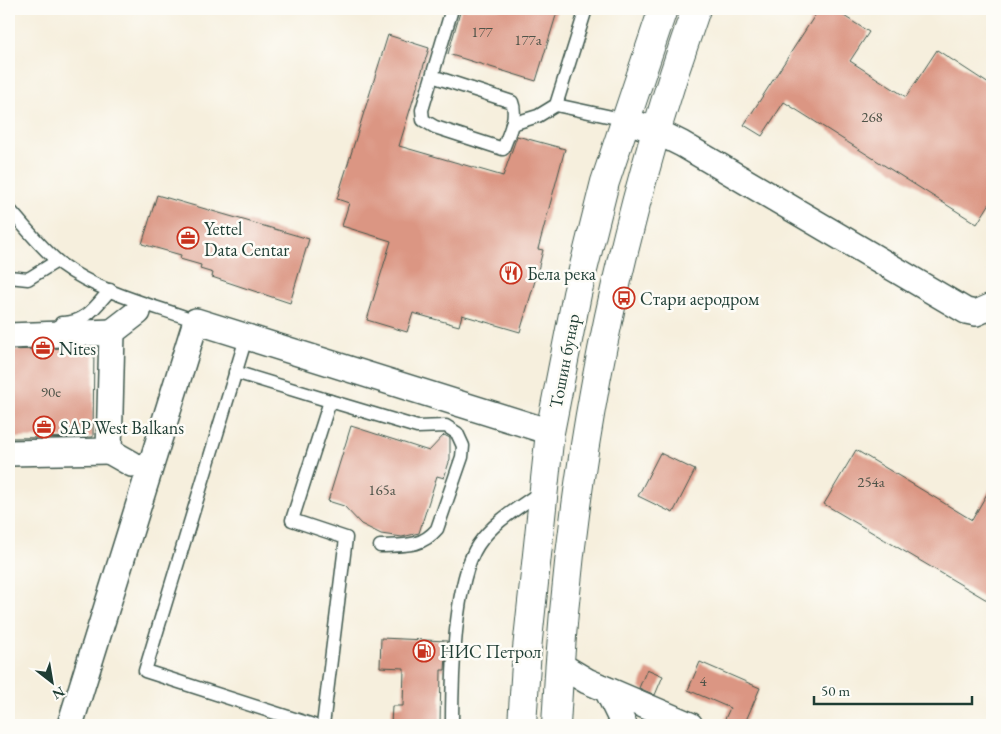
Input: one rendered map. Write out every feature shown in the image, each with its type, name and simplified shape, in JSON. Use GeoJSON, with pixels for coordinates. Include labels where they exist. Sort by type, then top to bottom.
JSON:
{"type":"FeatureCollection","features":[{"type":"Feature","properties":{"kind":"main road","name":"Тошин бунар"},"geometry":{"type":"LineString","coordinates":[[522,725],[542,491],[550,432],[577,294],[605,182],[663,9]]}},
{"type":"Feature","properties":{"kind":"main road","name":"Тошин бунар"},"geometry":{"type":"LineString","coordinates":[[556,725],[560,665],[586,432],[607,319],[636,200],[656,131],[696,9]]}},
{"type":"Feature","properties":{"kind":"street"},"geometry":{"type":"LineString","coordinates":[[626,120],[656,131],[966,311],[976,313],[992,306]]}},
{"type":"Feature","properties":{"kind":"street"},"geometry":{"type":"LineString","coordinates":[[9,336],[112,332],[138,312]]}},
{"type":"Feature","properties":{"kind":"street"},"geometry":{"type":"LineString","coordinates":[[70,725],[97,633],[196,321],[550,432]]}},
{"type":"Feature","properties":{"kind":"street"},"geometry":{"type":"LineString","coordinates":[[109,451],[112,332]]}},
{"type":"Feature","properties":{"kind":"street"},"geometry":{"type":"LineString","coordinates":[[9,453],[109,451],[132,464]]}},
{"type":"Feature","properties":{"kind":"street"},"geometry":{"type":"LineString","coordinates":[[560,665],[606,690],[690,725]]}},
{"type":"Feature","properties":{"kind":"street"},"geometry":{"type":"LineString","coordinates":[[606,690],[624,725]]}},
{"type":"Feature","properties":{"kind":"lane"},"geometry":{"type":"LineString","coordinates":[[432,76],[512,102],[515,108],[512,124],[503,149],[428,124],[421,115],[432,76],[452,9]]}},
{"type":"Feature","properties":{"kind":"lane"},"geometry":{"type":"LineString","coordinates":[[512,124],[538,116],[556,105],[586,9]]}},
{"type":"Feature","properties":{"kind":"lane"},"geometry":{"type":"LineString","coordinates":[[556,105],[626,120]]}},
{"type":"Feature","properties":{"kind":"lane"},"geometry":{"type":"LineString","coordinates":[[9,209],[57,261],[83,278],[110,290],[196,321]]}},
{"type":"Feature","properties":{"kind":"lane"},"geometry":{"type":"LineString","coordinates":[[9,277],[28,279],[57,261]]}},
{"type":"Feature","properties":{"kind":"lane"},"geometry":{"type":"LineString","coordinates":[[35,323],[66,324],[79,320],[89,314],[110,290]]}},
{"type":"Feature","properties":{"kind":"lane"},"geometry":{"type":"LineString","coordinates":[[246,338],[145,671],[313,725]]}},
{"type":"Feature","properties":{"kind":"lane"},"geometry":{"type":"LineString","coordinates":[[235,372],[417,427],[446,426],[453,429],[461,439],[462,457],[437,529],[422,543],[380,546]]}},
{"type":"Feature","properties":{"kind":"lane"},"geometry":{"type":"LineString","coordinates":[[324,725],[346,538],[292,520],[330,401]]}},
{"type":"Feature","properties":{"kind":"lane"},"geometry":{"type":"LineString","coordinates":[[452,725],[459,605],[468,562],[495,524],[542,491]]}},
{"type":"Feature","properties":{"kind":"building"},"geometry":{"type":"Polygon","coordinates":[[[461,9],[558,9],[536,81],[448,54],[461,9]]]}},
{"type":"Feature","properties":{"kind":"building"},"geometry":{"type":"Polygon","coordinates":[[[819,9],[833,9],[869,32],[850,61],[906,97],[937,50],[992,86],[992,200],[977,224],[784,102],[762,136],[744,125],[819,9]]]}},
{"type":"Feature","properties":{"kind":"building"},"geometry":{"type":"Polygon","coordinates":[[[388,35],[429,48],[399,146],[503,176],[517,136],[565,149],[538,249],[543,250],[520,332],[462,315],[459,326],[413,313],[407,332],[367,320],[391,241],[342,226],[349,203],[337,199],[388,35]]]}},
{"type":"Feature","properties":{"kind":"building"},"geometry":{"type":"Polygon","coordinates":[[[157,195],[309,239],[290,303],[212,277],[213,273],[200,269],[201,265],[180,259],[181,255],[142,244],[157,195]]]}},
{"type":"Feature","properties":{"kind":"building"},"geometry":{"type":"Polygon","coordinates":[[[94,347],[93,437],[9,438],[9,350],[94,347]]]}},
{"type":"Feature","properties":{"kind":"building"},"geometry":{"type":"Polygon","coordinates":[[[351,426],[429,451],[444,435],[450,438],[450,459],[444,478],[437,476],[419,533],[402,537],[381,534],[361,524],[344,506],[328,501],[351,426]]]}},
{"type":"Feature","properties":{"kind":"building"},"geometry":{"type":"Polygon","coordinates":[[[856,450],[972,520],[992,485],[992,603],[824,504],[856,450]]]}},
{"type":"Feature","properties":{"kind":"building"},"geometry":{"type":"Polygon","coordinates":[[[660,453],[695,470],[673,513],[638,496],[660,453]]]}},
{"type":"Feature","properties":{"kind":"building"},"geometry":{"type":"Polygon","coordinates":[[[381,638],[447,641],[445,670],[441,670],[440,725],[391,725],[392,706],[403,706],[404,668],[380,667],[381,638]]]}},
{"type":"Feature","properties":{"kind":"building"},"geometry":{"type":"Polygon","coordinates":[[[700,662],[760,688],[744,725],[725,719],[730,708],[688,690],[700,662]]]}},
{"type":"Feature","properties":{"kind":"building"},"geometry":{"type":"Polygon","coordinates":[[[647,669],[663,676],[655,695],[639,688],[647,669]]]}},
{"type":"Feature","properties":{"kind":"place","name":"Yettel Data Centar"},"geometry":{"type":"Point","coordinates":[188,238]}},
{"type":"Feature","properties":{"kind":"place","name":"Бела река"},"geometry":{"type":"Point","coordinates":[511,273]}},
{"type":"Feature","properties":{"kind":"place","name":"Стари аеродром"},"geometry":{"type":"Point","coordinates":[624,298]}},
{"type":"Feature","properties":{"kind":"place","name":"Nites"},"geometry":{"type":"Point","coordinates":[43,348]}},
{"type":"Feature","properties":{"kind":"place","name":"SAP West Balkans"},"geometry":{"type":"Point","coordinates":[44,427]}},
{"type":"Feature","properties":{"kind":"place","name":"НИС Петрол"},"geometry":{"type":"Point","coordinates":[424,651]}}]}
